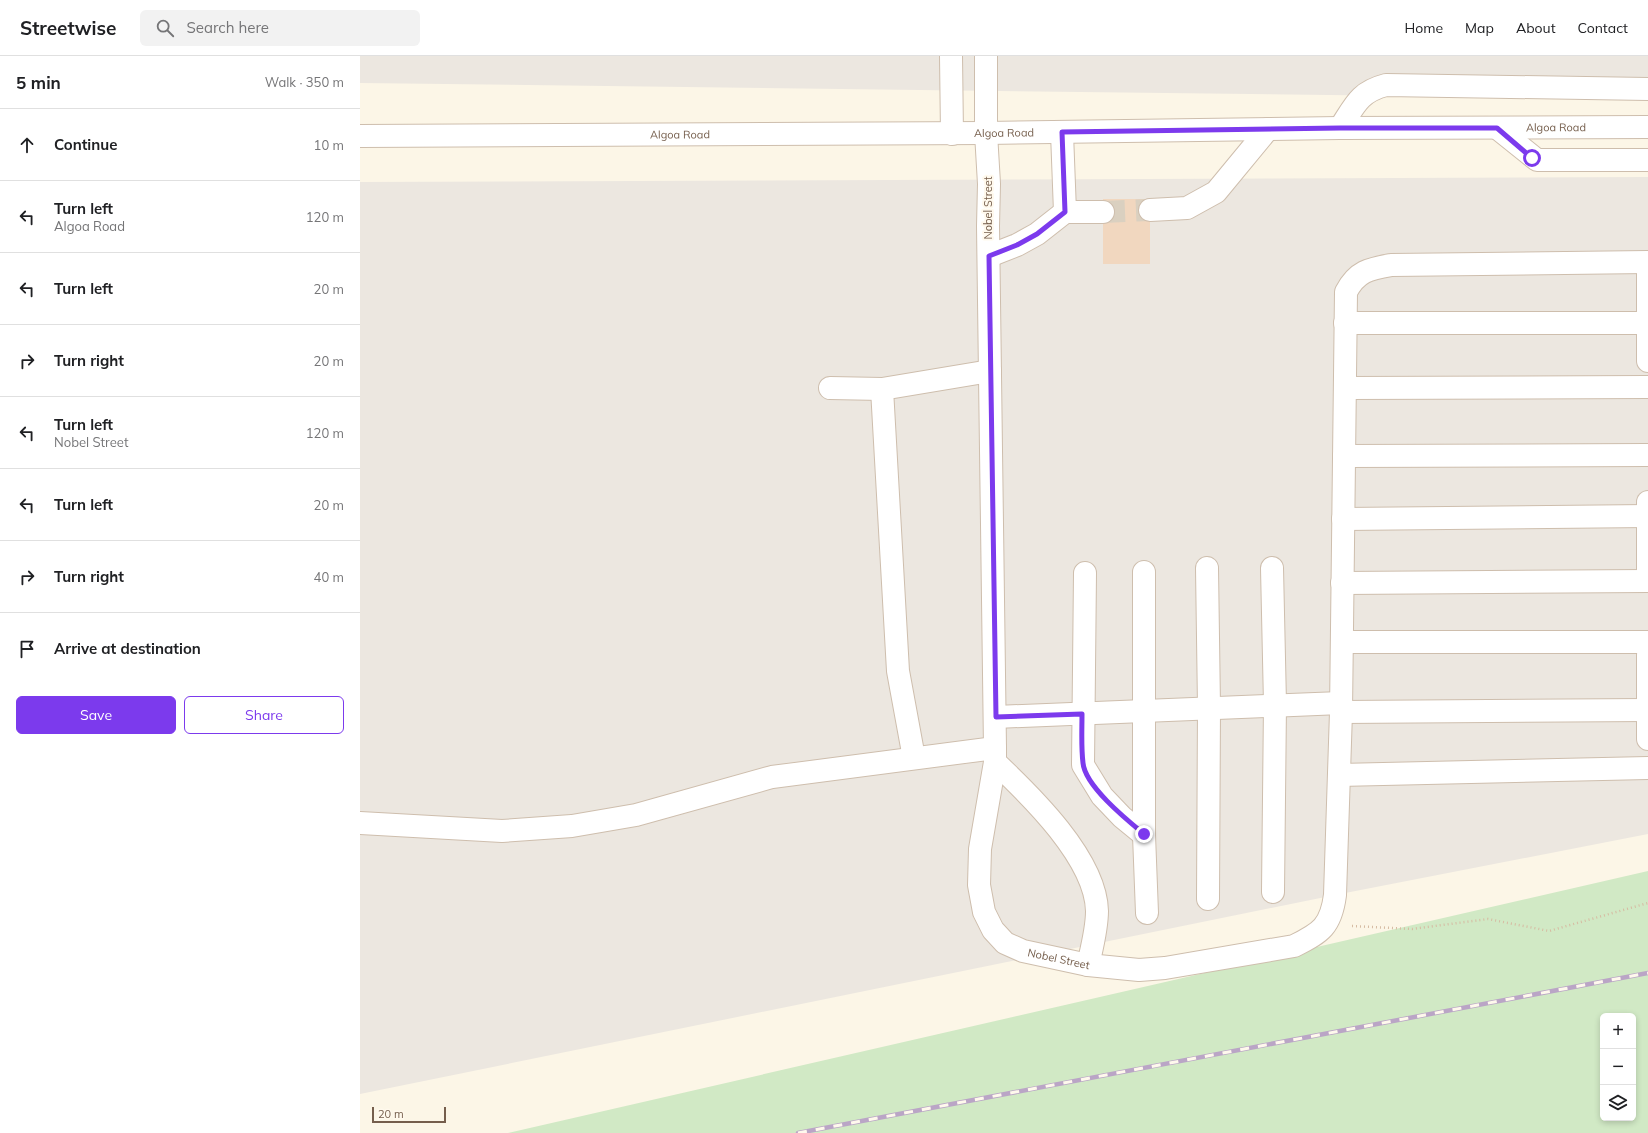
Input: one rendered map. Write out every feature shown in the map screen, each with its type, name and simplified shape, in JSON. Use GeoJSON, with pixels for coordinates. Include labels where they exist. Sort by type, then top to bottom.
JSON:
{"type":"FeatureCollection","features":[{"type":"Feature","properties":{"kind":"street"},"geometry":{"type":"LineString","coordinates":[[951,56],[952,134]]}},
{"type":"Feature","properties":{"kind":"street","name":"Nobel Street"},"geometry":{"type":"LineString","coordinates":[[986,56],[996,717],[995,755],[980,849],[979,885],[984,912],[993,930],[1005,943],[1023,951],[1088,965],[1096,930],[1097,909],[1092,887],[1078,857],[1060,831],[995,755]]}},
{"type":"Feature","properties":{"kind":"street"},"geometry":{"type":"LineString","coordinates":[[1340,128],[1360,98],[1368,91],[1386,85],[1648,89]]}},
{"type":"Feature","properties":{"kind":"street","name":"Algoa Road"},"geometry":{"type":"LineString","coordinates":[[360,136],[952,134],[1340,128],[1648,127]]}},
{"type":"Feature","properties":{"kind":"street"},"geometry":{"type":"LineString","coordinates":[[1497,128],[1537,160],[1648,160]]}},
{"type":"Feature","properties":{"kind":"street"},"geometry":{"type":"LineString","coordinates":[[1150,210],[1187,208],[1216,192],[1268,129]]}},
{"type":"Feature","properties":{"kind":"street"},"geometry":{"type":"LineString","coordinates":[[1062,132],[1065,212]]}},
{"type":"Feature","properties":{"kind":"street"},"geometry":{"type":"LineString","coordinates":[[989,256],[1017,245],[1037,234],[1065,212],[1103,212]]}},
{"type":"Feature","properties":{"kind":"street"},"geometry":{"type":"LineString","coordinates":[[1088,965],[1139,970],[1158,969],[1294,946],[1313,937],[1326,924],[1332,912],[1334,895],[1341,707],[1346,292],[1353,280],[1362,273],[1374,268],[1391,266],[1648,262]]}},
{"type":"Feature","properties":{"kind":"street"},"geometry":{"type":"LineString","coordinates":[[1648,268],[1648,361]]}},
{"type":"Feature","properties":{"kind":"street"},"geometry":{"type":"LineString","coordinates":[[1345,324],[1648,322]]}},
{"type":"Feature","properties":{"kind":"street"},"geometry":{"type":"LineString","coordinates":[[830,388],[882,389],[990,371]]}},
{"type":"Feature","properties":{"kind":"street"},"geometry":{"type":"LineString","coordinates":[[1344,388],[1648,387]]}},
{"type":"Feature","properties":{"kind":"street"},"geometry":{"type":"LineString","coordinates":[[882,389],[898,671],[914,758]]}},
{"type":"Feature","properties":{"kind":"street"},"geometry":{"type":"LineString","coordinates":[[1344,456],[1648,456]]}},
{"type":"Feature","properties":{"kind":"street"},"geometry":{"type":"LineString","coordinates":[[1648,502],[1648,572]]}},
{"type":"Feature","properties":{"kind":"street"},"geometry":{"type":"LineString","coordinates":[[1343,519],[1648,516]]}},
{"type":"Feature","properties":{"kind":"street"},"geometry":{"type":"LineString","coordinates":[[1207,568],[1210,707],[1208,899]]}},
{"type":"Feature","properties":{"kind":"street"},"geometry":{"type":"LineString","coordinates":[[1272,568],[1275,704],[1273,892]]}},
{"type":"Feature","properties":{"kind":"street"},"geometry":{"type":"LineString","coordinates":[[1144,572],[1144,834],[1147,913]]}},
{"type":"Feature","properties":{"kind":"street"},"geometry":{"type":"LineString","coordinates":[[1085,573],[1082,714],[1083,765],[1102,796],[1122,817],[1144,834]]}},
{"type":"Feature","properties":{"kind":"street"},"geometry":{"type":"LineString","coordinates":[[1342,583],[1648,581]]}},
{"type":"Feature","properties":{"kind":"street"},"geometry":{"type":"LineString","coordinates":[[1342,642],[1648,642]]}},
{"type":"Feature","properties":{"kind":"street"},"geometry":{"type":"LineString","coordinates":[[1648,655],[1648,739]]}},
{"type":"Feature","properties":{"kind":"street"},"geometry":{"type":"LineString","coordinates":[[996,717],[1145,712],[1275,704],[1341,707],[1648,710]]}},
{"type":"Feature","properties":{"kind":"street"},"geometry":{"type":"LineString","coordinates":[[360,823],[502,831],[572,826],[636,815],[772,776],[914,758],[995,755]]}},
{"type":"Feature","properties":{"kind":"street"},"geometry":{"type":"LineString","coordinates":[[1338,775],[1648,768]]}},
{"type":"Feature","properties":{"kind":"path"},"geometry":{"type":"LineString","coordinates":[[1326,924],[1412,929],[1488,919],[1549,931],[1648,903]]}},
{"type":"Feature","properties":{"kind":"shaded area"},"geometry":{"type":"Polygon","coordinates":[[[360,56],[1648,56],[1648,99],[360,83],[360,56]]]}},
{"type":"Feature","properties":{"kind":"shaded area"},"geometry":{"type":"Polygon","coordinates":[[[1648,177],[1648,834],[1335,895],[360,1094],[360,182],[1648,177]]]}},
{"type":"Feature","properties":{"kind":"green space"},"geometry":{"type":"Polygon","coordinates":[[[1648,871],[1648,1133],[508,1133],[1648,871]]]}},
{"type":"Feature","properties":{"kind":"building"},"geometry":{"type":"Polygon","coordinates":[[[1103,199],[1150,199],[1150,264],[1103,264],[1103,199]]]}},
{"type":"Feature","properties":{"kind":"tunnel"},"geometry":{"type":"LineString","coordinates":[[1103,212],[1150,210]]}},
{"type":"Feature","properties":{"kind":"railway"},"geometry":{"type":"LineString","coordinates":[[798,1133],[1648,973]]}},
{"type":"Feature","properties":{"kind":"route"},"geometry":{"type":"LineString","coordinates":[[1144,834],[1122,817],[1102,796],[1092,782],[1083,765],[1082,714],[996,717],[989,256],[1017,245],[1037,234],[1065,212],[1062,132],[1340,128],[1497,128],[1532,158]]}}]}
